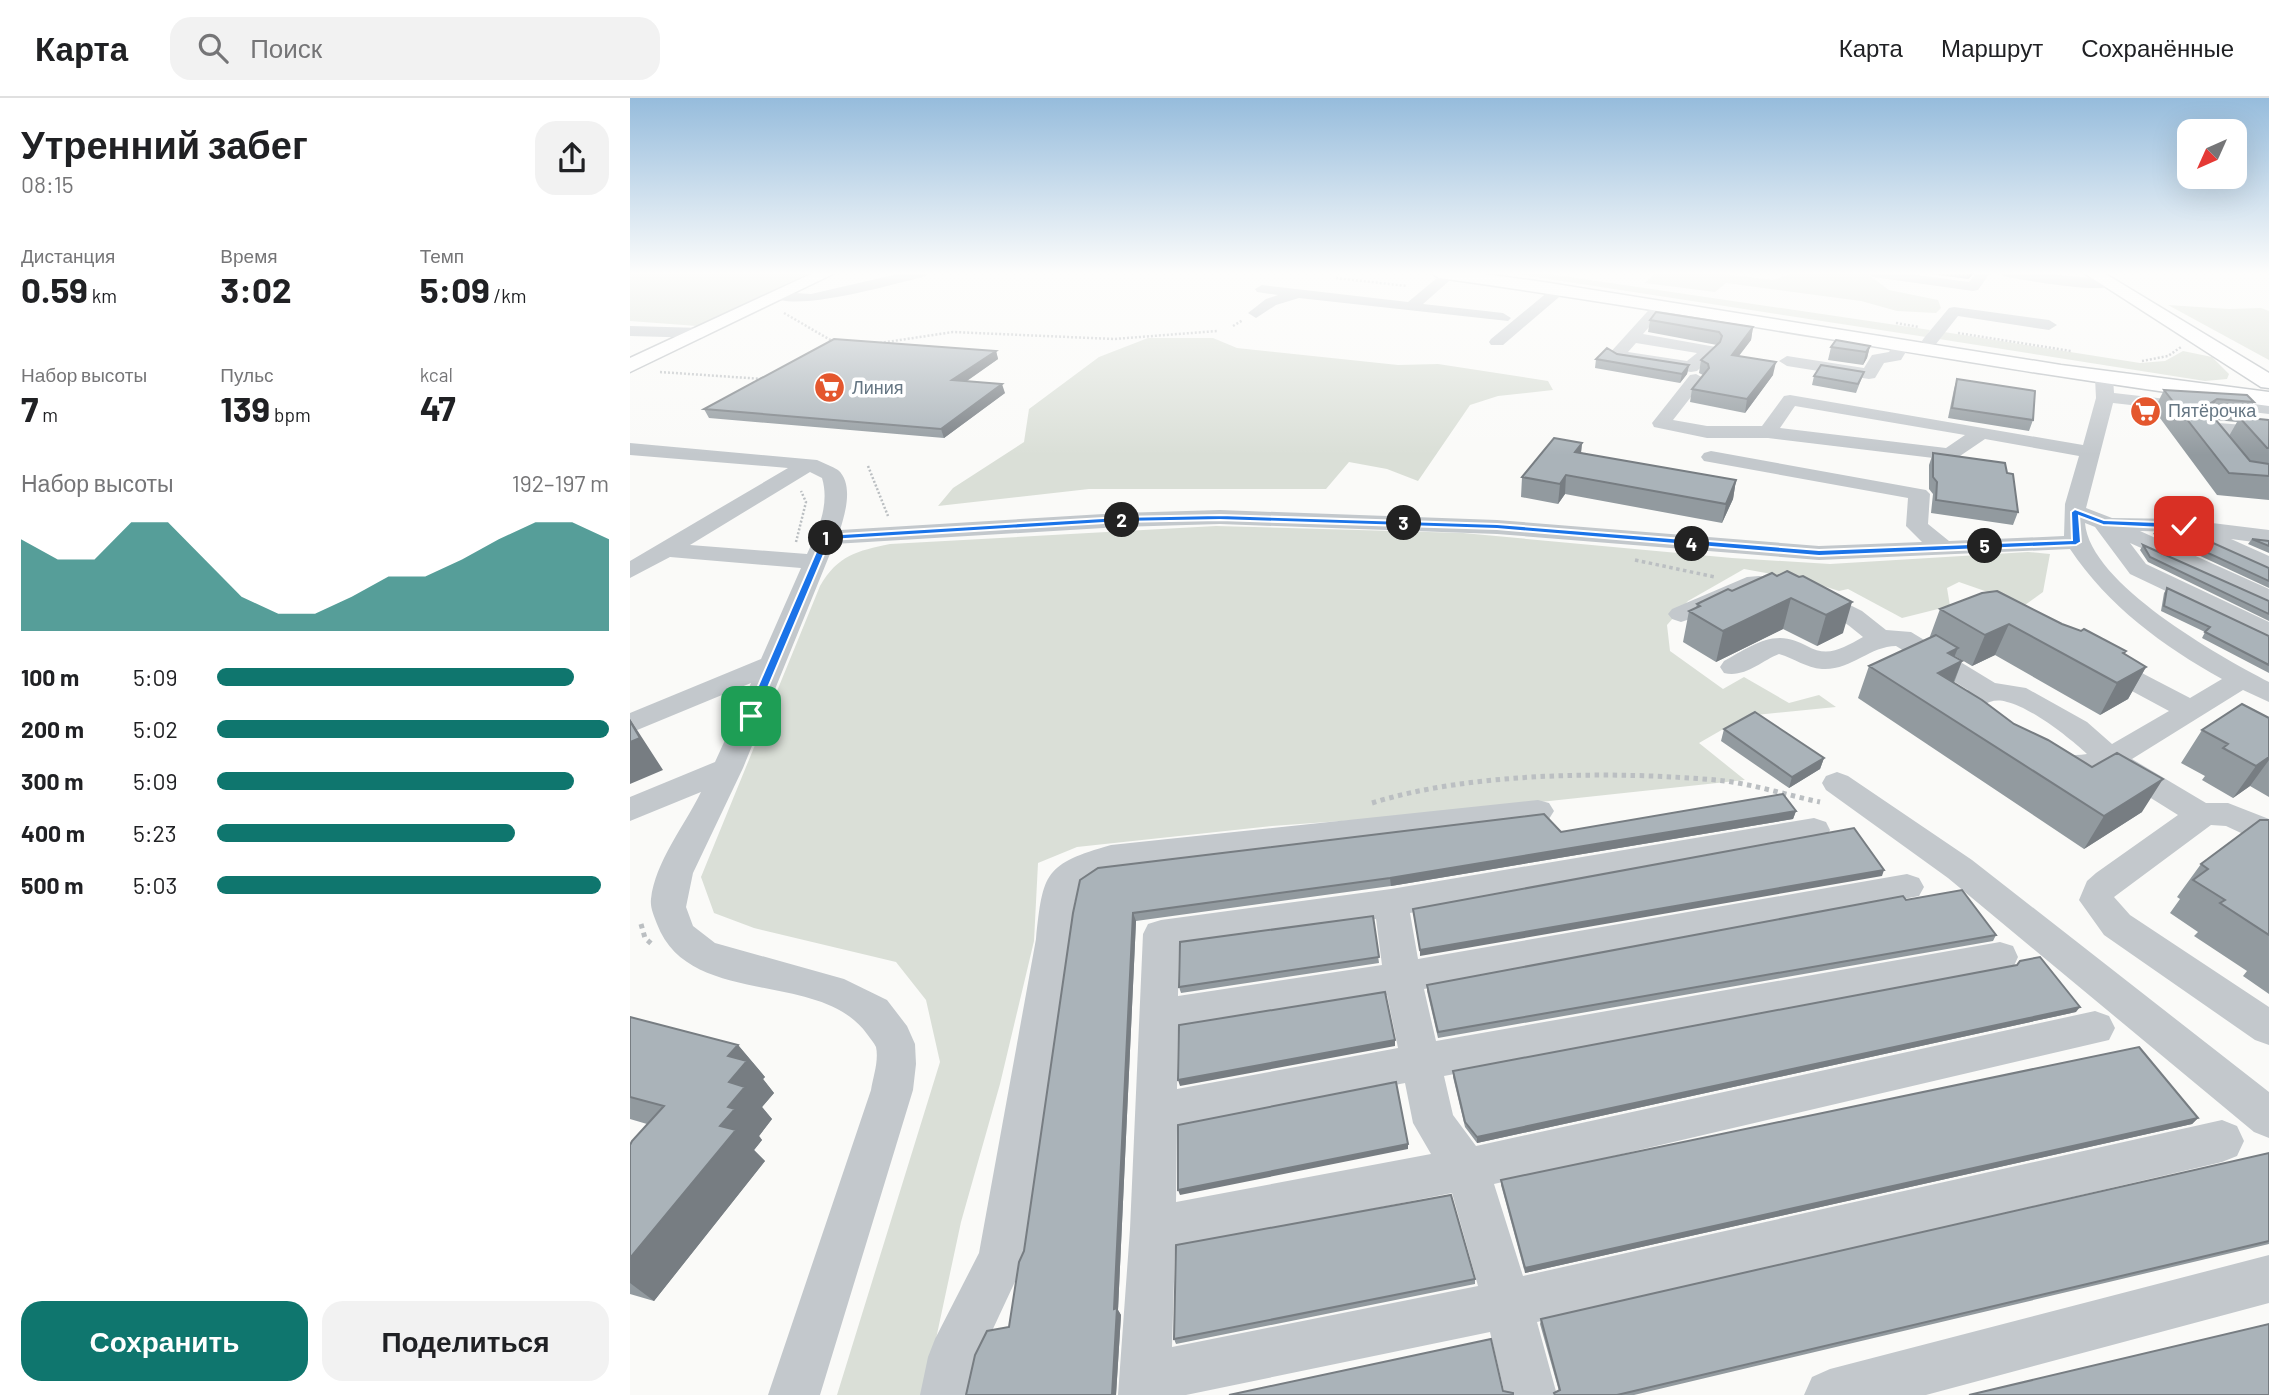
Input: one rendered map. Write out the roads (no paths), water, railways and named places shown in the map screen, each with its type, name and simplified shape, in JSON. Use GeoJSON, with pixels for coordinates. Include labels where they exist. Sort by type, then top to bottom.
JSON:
{"type":"FeatureCollection","features":[{"type":"Feature","properties":{"kind":"main road"},"geometry":{"type":"LineString","coordinates":[[640,369],[701,334]]}},
{"type":"Feature","properties":{"kind":"main road"},"geometry":{"type":"LineString","coordinates":[[1833,334],[1902,345],[2105,388],[2269,399]]}},
{"type":"Feature","properties":{"kind":"main road"},"geometry":{"type":"LineString","coordinates":[[1882,334],[2215,386],[2232,385],[2245,378],[2231,357]]}},
{"type":"Feature","properties":{"kind":"main road"},"geometry":{"type":"LineString","coordinates":[[2192,334],[2269,378]]}},
{"type":"Feature","properties":{"kind":"main road"},"geometry":{"type":"LineString","coordinates":[[2215,386],[2269,378]]}},
{"type":"Feature","properties":{"kind":"street"},"geometry":{"type":"LineString","coordinates":[[1497,342],[1507,334]]}},
{"type":"Feature","properties":{"kind":"street"},"geometry":{"type":"LineString","coordinates":[[1631,337],[1710,349],[1691,367],[1616,355],[1631,337],[1634,334]]}},
{"type":"Feature","properties":{"kind":"street"},"geometry":{"type":"LineString","coordinates":[[1930,341],[1936,334]]}},
{"type":"Feature","properties":{"kind":"street"},"geometry":{"type":"LineString","coordinates":[[1787,361],[1869,374],[1878,359],[1895,356],[1902,345]]}},
{"type":"Feature","properties":{"kind":"street"},"geometry":{"type":"LineString","coordinates":[[1696,379],[1661,423],[1707,432],[1768,432],[1950,454],[1981,433]]}},
{"type":"Feature","properties":{"kind":"street"},"geometry":{"type":"LineString","coordinates":[[2256,686],[2191,650],[2144,618],[2113,589],[2076,542],[2075,512],[2076,496],[2105,388],[2175,405],[2210,402],[2269,409]]}},
{"type":"Feature","properties":{"kind":"street"},"geometry":{"type":"LineString","coordinates":[[1768,432],[1790,400],[2089,452]]}},
{"type":"Feature","properties":{"kind":"street"},"geometry":{"type":"LineString","coordinates":[[2222,448],[2206,428],[2269,433]]}},
{"type":"Feature","properties":{"kind":"street"},"geometry":{"type":"LineString","coordinates":[[630,449],[810,464],[831,475],[836,494],[811,554],[773,664],[728,768],[673,883],[667,904],[673,929],[689,946],[715,959],[853,997],[877,1014],[894,1038],[896,1061],[891,1090],[794,1395]]}},
{"type":"Feature","properties":{"kind":"street"},"geometry":{"type":"LineString","coordinates":[[1712,457],[1919,494],[1917,526],[1944,548]]}},
{"type":"Feature","properties":{"kind":"street"},"geometry":{"type":"LineString","coordinates":[[630,571],[649,555],[810,464]]}},
{"type":"Feature","properties":{"kind":"street"},"geometry":{"type":"LineString","coordinates":[[2075,512],[2103,522],[2269,598]]}},
{"type":"Feature","properties":{"kind":"street"},"geometry":{"type":"LineString","coordinates":[[649,555],[811,554],[1120,520],[1220,517],[1497,527],[1819,553],[2076,542]]}},
{"type":"Feature","properties":{"kind":"street"},"geometry":{"type":"LineString","coordinates":[[2103,522],[2184,526],[2269,537]]}},
{"type":"Feature","properties":{"kind":"street"},"geometry":{"type":"LineString","coordinates":[[2103,522],[2138,569],[2269,632]]}},
{"type":"Feature","properties":{"kind":"street"},"geometry":{"type":"LineString","coordinates":[[2184,526],[2269,565]]}},
{"type":"Feature","properties":{"kind":"street"},"geometry":{"type":"LineString","coordinates":[[1681,614],[1747,584],[1797,588],[1988,691],[2016,694],[2077,729],[2110,759],[2202,815]]}},
{"type":"Feature","properties":{"kind":"street"},"geometry":{"type":"LineString","coordinates":[[1734,667],[1779,646],[1789,647],[1809,659],[1823,662],[1837,660],[1891,638],[1936,625]]}},
{"type":"Feature","properties":{"kind":"street"},"geometry":{"type":"LineString","coordinates":[[2073,649],[2192,711]]}},
{"type":"Feature","properties":{"kind":"street"},"geometry":{"type":"LineString","coordinates":[[630,724],[773,664]]}},
{"type":"Feature","properties":{"kind":"street"},"geometry":{"type":"LineString","coordinates":[[1988,691],[1967,702],[1966,709],[1974,720],[2015,746],[2059,768],[2110,759],[2192,711],[2256,686]]}},
{"type":"Feature","properties":{"kind":"street"},"geometry":{"type":"LineString","coordinates":[[630,810],[728,768]]}},
{"type":"Feature","properties":{"kind":"street"},"geometry":{"type":"LineString","coordinates":[[1838,783],[1960,869],[2269,1118]]}},
{"type":"Feature","properties":{"kind":"street"},"geometry":{"type":"LineString","coordinates":[[946,1395],[953,1357],[1002,1258],[1054,939],[1057,893],[1063,878],[1084,864],[1111,857],[1538,811]]}},
{"type":"Feature","properties":{"kind":"street"},"geometry":{"type":"LineString","coordinates":[[2269,834],[2230,815],[2215,812],[2202,815],[2108,882],[2099,890],[2096,900],[2117,925],[2269,1028]]}},
{"type":"Feature","properties":{"kind":"street"},"geometry":{"type":"LineString","coordinates":[[1814,830],[1391,903],[1161,934],[1153,1229],[1144,1387],[2222,1141]]}},
{"type":"Feature","properties":{"kind":"street"},"geometry":{"type":"LineString","coordinates":[[1158,1016],[1402,977],[1907,887]]}},
{"type":"Feature","properties":{"kind":"street"},"geometry":{"type":"LineString","coordinates":[[1391,903],[1402,977],[1434,1123],[1467,1169],[1508,1304],[1531,1395]]}},
{"type":"Feature","properties":{"kind":"street"},"geometry":{"type":"LineString","coordinates":[[1156,1113],[2000,957]]}},
{"type":"Feature","properties":{"kind":"street"},"geometry":{"type":"LineString","coordinates":[[1153,1229],[1467,1169],[2095,1028]]}},
{"type":"Feature","properties":{"kind":"street"},"geometry":{"type":"LineString","coordinates":[[1830,1395],[2269,1279]]}},
{"type":"Feature","properties":{"kind":"place","name":"Линия"},"geometry":{"type":"Point","coordinates":[829,388]}},
{"type":"Feature","properties":{"kind":"place","name":"Пятёрочка"},"geometry":{"type":"Point","coordinates":[2145,411]}}]}
